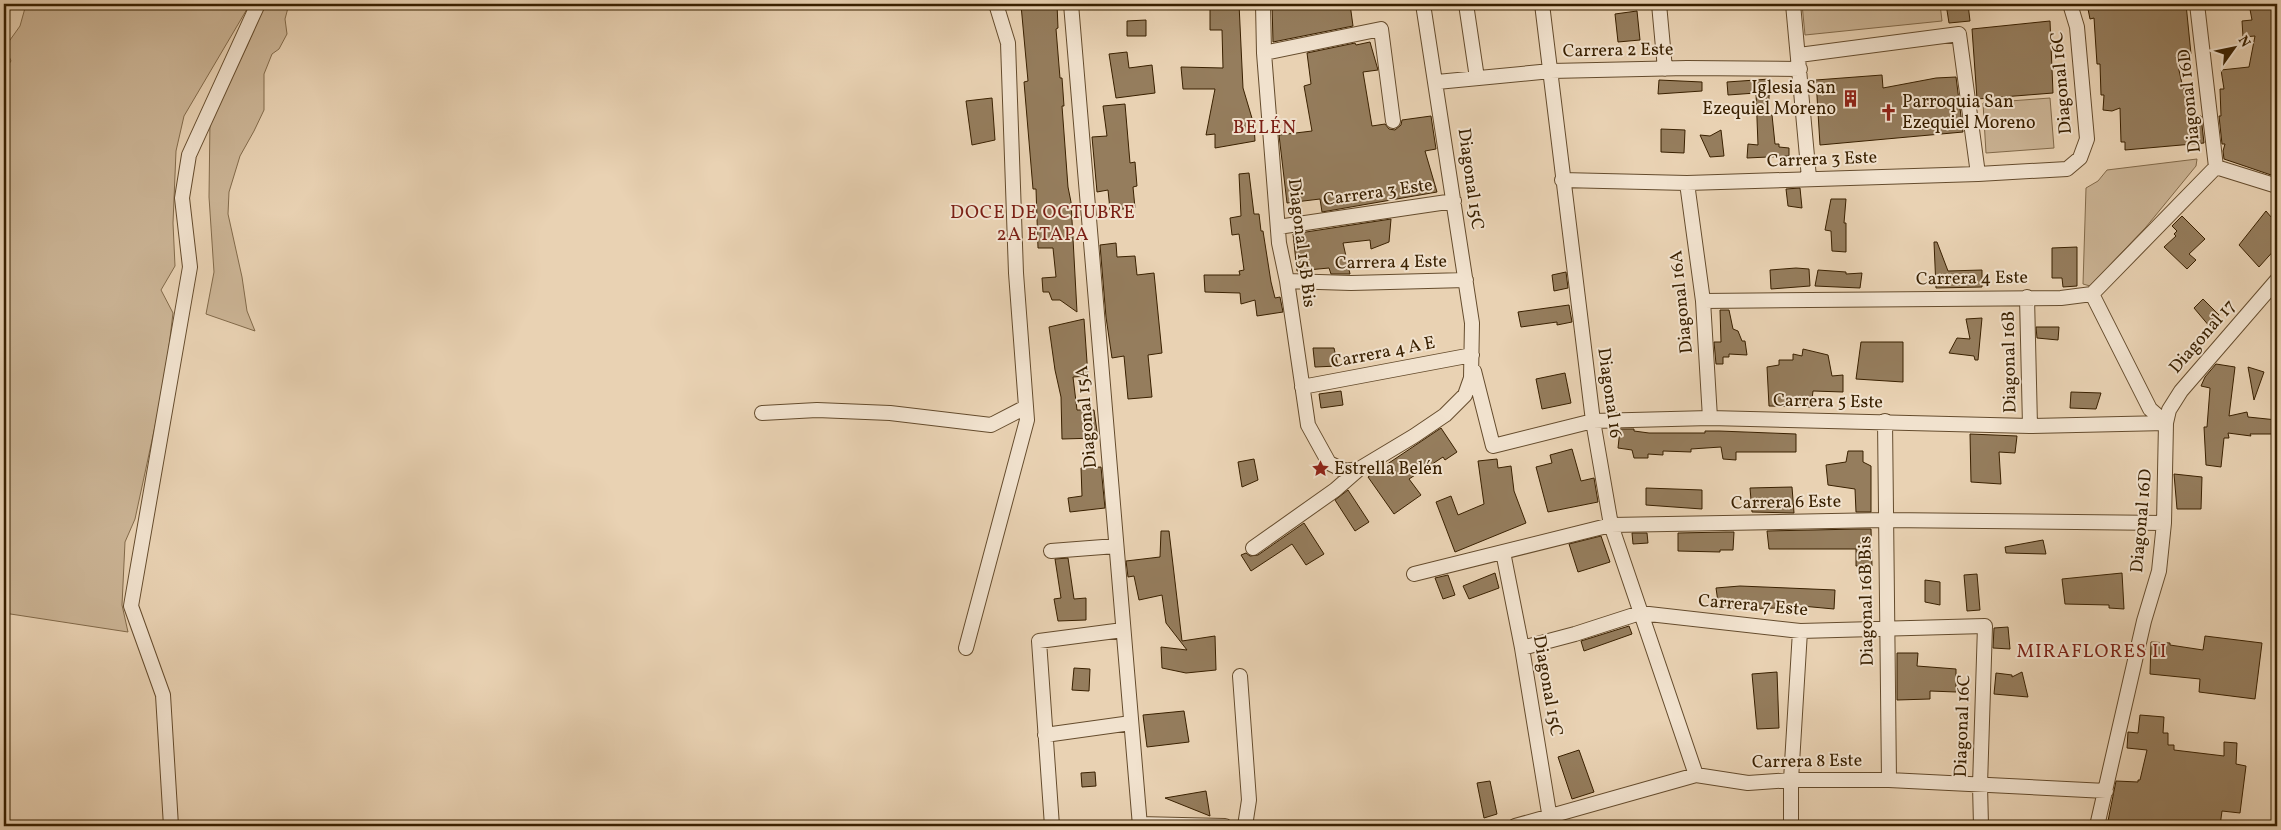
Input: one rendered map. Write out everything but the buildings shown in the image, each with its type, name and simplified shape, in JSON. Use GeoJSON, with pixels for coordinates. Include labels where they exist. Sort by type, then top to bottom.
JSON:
{"type":"FeatureCollection","features":[{"type":"Feature","properties":{"kind":"street"},"geometry":{"type":"LineString","coordinates":[[172,826],[163,695],[131,606],[190,267],[182,198],[189,155],[258,4]]}},
{"type":"Feature","properties":{"kind":"street"},"geometry":{"type":"LineString","coordinates":[[966,648],[1027,420],[1024,408],[1016,272],[1008,43],[996,4]]}},
{"type":"Feature","properties":{"kind":"street","name":"Diagonal 15A"},"geometry":{"type":"LineString","coordinates":[[1071,4],[1139,825]]}},
{"type":"Feature","properties":{"kind":"street","name":"Diagonal 15B Bis"},"geometry":{"type":"LineString","coordinates":[[1263,4],[1264,53],[1279,243],[1287,281],[1308,425],[1329,462],[1345,471],[1359,469]]}},
{"type":"Feature","properties":{"kind":"street","name":"Diagonal 15C"},"geometry":{"type":"LineString","coordinates":[[1359,469],[1414,436],[1444,415],[1465,396],[1471,378],[1472,323],[1424,4]]}},
{"type":"Feature","properties":{"kind":"street"},"geometry":{"type":"LineString","coordinates":[[1466,4],[1477,78]]}},
{"type":"Feature","properties":{"kind":"street","name":"Diagonal 16"},"geometry":{"type":"LineString","coordinates":[[1542,4],[1562,180],[1593,421],[1611,525],[1696,775]]}},
{"type":"Feature","properties":{"kind":"street"},"geometry":{"type":"LineString","coordinates":[[1659,4],[1665,69]]}},
{"type":"Feature","properties":{"kind":"street"},"geometry":{"type":"LineString","coordinates":[[1793,4],[1810,178]]}},
{"type":"Feature","properties":{"kind":"street","name":"Diagonal 16C"},"geometry":{"type":"LineString","coordinates":[[2070,4],[2077,27],[2087,139],[2080,158]]}},
{"type":"Feature","properties":{"kind":"street","name":"Diagonal 16D"},"geometry":{"type":"LineString","coordinates":[[2092,294],[2216,167],[2197,4]]}},
{"type":"Feature","properties":{"kind":"street"},"geometry":{"type":"LineString","coordinates":[[1264,53],[1381,29],[1393,121]]}},
{"type":"Feature","properties":{"kind":"street","name":"Carrera 2 Este"},"geometry":{"type":"LineString","coordinates":[[1437,82],[1551,71],[1665,69],[1800,62],[1959,34],[1978,174]]}},
{"type":"Feature","properties":{"kind":"street","name":"Carrera 3 Este"},"geometry":{"type":"LineString","coordinates":[[1562,180],[1687,183],[1978,174],[2067,169],[2080,158]]}},
{"type":"Feature","properties":{"kind":"street"},"geometry":{"type":"LineString","coordinates":[[2216,167],[2277,186]]}},
{"type":"Feature","properties":{"kind":"street","name":"Diagonal 16A"},"geometry":{"type":"LineString","coordinates":[[1687,183],[1703,301],[1710,418]]}},
{"type":"Feature","properties":{"kind":"street","name":"Carrera 3 Este"},"geometry":{"type":"LineString","coordinates":[[1278,227],[1454,201]]}},
{"type":"Feature","properties":{"kind":"street","name":"Carrera 4 Este"},"geometry":{"type":"LineString","coordinates":[[1287,281],[1351,283],[1466,280]]}},
{"type":"Feature","properties":{"kind":"street","name":"Diagonal 17"},"geometry":{"type":"LineString","coordinates":[[2166,423],[2169,410],[2181,391],[2277,280]]}},
{"type":"Feature","properties":{"kind":"street"},"geometry":{"type":"LineString","coordinates":[[2092,294],[2150,409],[2166,423]]}},
{"type":"Feature","properties":{"kind":"street","name":"Carrera 4 Este"},"geometry":{"type":"LineString","coordinates":[[1703,301],[2061,298],[2092,294]]}},
{"type":"Feature","properties":{"kind":"street","name":"Diagonal 16B"},"geometry":{"type":"LineString","coordinates":[[2027,297],[2030,426]]}},
{"type":"Feature","properties":{"kind":"street","name":"Diagonal 15C"},"geometry":{"type":"LineString","coordinates":[[1472,358],[1493,446]]}},
{"type":"Feature","properties":{"kind":"street","name":"Carrera 4 A E"},"geometry":{"type":"LineString","coordinates":[[1302,387],[1472,358]]}},
{"type":"Feature","properties":{"kind":"street"},"geometry":{"type":"LineString","coordinates":[[762,413],[817,410],[890,413],[991,425],[1024,408]]}},
{"type":"Feature","properties":{"kind":"street","name":"Carrera 5 Este"},"geometry":{"type":"LineString","coordinates":[[1493,446],[1593,421],[1710,418],[2030,426],[2166,423]]}},
{"type":"Feature","properties":{"kind":"street","name":"Diagonal 16B Bis"},"geometry":{"type":"LineString","coordinates":[[1885,421],[1889,780]]}},
{"type":"Feature","properties":{"kind":"street","name":"Diagonal 16D"},"geometry":{"type":"LineString","coordinates":[[2097,826],[2144,621],[2159,571],[2164,523],[2166,423]]}},
{"type":"Feature","properties":{"kind":"street"},"geometry":{"type":"LineString","coordinates":[[1253,548],[1335,490],[1359,469]]}},
{"type":"Feature","properties":{"kind":"street","name":"Carrera 6 Este"},"geometry":{"type":"LineString","coordinates":[[1414,574],[1611,525],[1885,520],[2164,523]]}},
{"type":"Feature","properties":{"kind":"street"},"geometry":{"type":"LineString","coordinates":[[1051,551],[1116,546]]}},
{"type":"Feature","properties":{"kind":"street","name":"Diagonal 15C"},"geometry":{"type":"LineString","coordinates":[[1503,552],[1522,648],[1551,822]]}},
{"type":"Feature","properties":{"kind":"street","name":"Carrera 7 Este"},"geometry":{"type":"LineString","coordinates":[[1522,648],[1575,634],[1640,613],[1800,631],[1985,626]]}},
{"type":"Feature","properties":{"kind":"street","name":"Diagonal 16C"},"geometry":{"type":"LineString","coordinates":[[1981,826],[1980,785],[1985,626]]}},
{"type":"Feature","properties":{"kind":"street"},"geometry":{"type":"LineString","coordinates":[[1052,826],[1039,641],[1123,630]]}},
{"type":"Feature","properties":{"kind":"street"},"geometry":{"type":"LineString","coordinates":[[1791,826],[1791,780],[1800,631]]}},
{"type":"Feature","properties":{"kind":"street"},"geometry":{"type":"LineString","coordinates":[[1240,676],[1249,800],[1245,826]]}},
{"type":"Feature","properties":{"kind":"street"},"geometry":{"type":"LineString","coordinates":[[1045,735],[1131,723]]}},
{"type":"Feature","properties":{"kind":"street","name":"Carrera 8 Este"},"geometry":{"type":"LineString","coordinates":[[1515,826],[1551,822],[1696,775],[1748,783],[1791,780],[1889,780],[2106,791]]}},
{"type":"Feature","properties":{"kind":"street"},"geometry":{"type":"LineString","coordinates":[[1230,826],[1247,812]]}},
{"type":"Feature","properties":{"kind":"street"},"geometry":{"type":"LineString","coordinates":[[1139,825],[1225,826]]}},
{"type":"Feature","properties":{"kind":"shaded area"},"geometry":{"type":"Polygon","coordinates":[[[31,4],[250,4],[184,116],[176,151],[173,223],[175,266],[161,290],[173,313],[165,380],[135,519],[125,542],[122,605],[128,632],[4,613],[4,71],[11,61],[5,47],[20,26],[25,8],[31,4]]]}},
{"type":"Feature","properties":{"kind":"shaded area"},"geometry":{"type":"Polygon","coordinates":[[[264,4],[289,4],[285,19],[287,34],[279,49],[272,54],[264,74],[264,110],[240,156],[229,192],[228,214],[242,277],[247,311],[255,331],[206,314],[214,272],[209,197],[210,119],[247,46],[264,4]]]}},
{"type":"Feature","properties":{"kind":"shaded area"},"geometry":{"type":"Polygon","coordinates":[[[1802,4],[1940,4],[1942,21],[1805,35],[1802,4]]]}},
{"type":"Feature","properties":{"kind":"shaded area"},"geometry":{"type":"Polygon","coordinates":[[[2050,98],[2054,148],[1986,153],[1983,103],[2050,98]]]}},
{"type":"Feature","properties":{"kind":"shaded area"},"geometry":{"type":"Polygon","coordinates":[[[2197,159],[2196,166],[2146,227],[2090,286],[2083,284],[2086,188],[2098,181],[2107,170],[2197,159]]]}},
{"type":"Feature","properties":{"kind":"place","name":"Iglesia San Ezequiel Moreno"},"geometry":{"type":"Point","coordinates":[1850,98]}},
{"type":"Feature","properties":{"kind":"place","name":"Parroquia San Ezequiel Moreno"},"geometry":{"type":"Point","coordinates":[1888,112]}},
{"type":"Feature","properties":{"kind":"place","name":"Estrella Belén"},"geometry":{"type":"Point","coordinates":[1320,469]}},
{"type":"Feature","properties":{"kind":"district","name":"BELÉN"},"geometry":{"type":"Point","coordinates":[1265,128]}},
{"type":"Feature","properties":{"kind":"district","name":"DOCE DE OCTUBRE 2A ETAPA"},"geometry":{"type":"Point","coordinates":[1043,224]}},
{"type":"Feature","properties":{"kind":"district","name":"MIRAFLORES II"},"geometry":{"type":"Point","coordinates":[2092,652]}}]}
